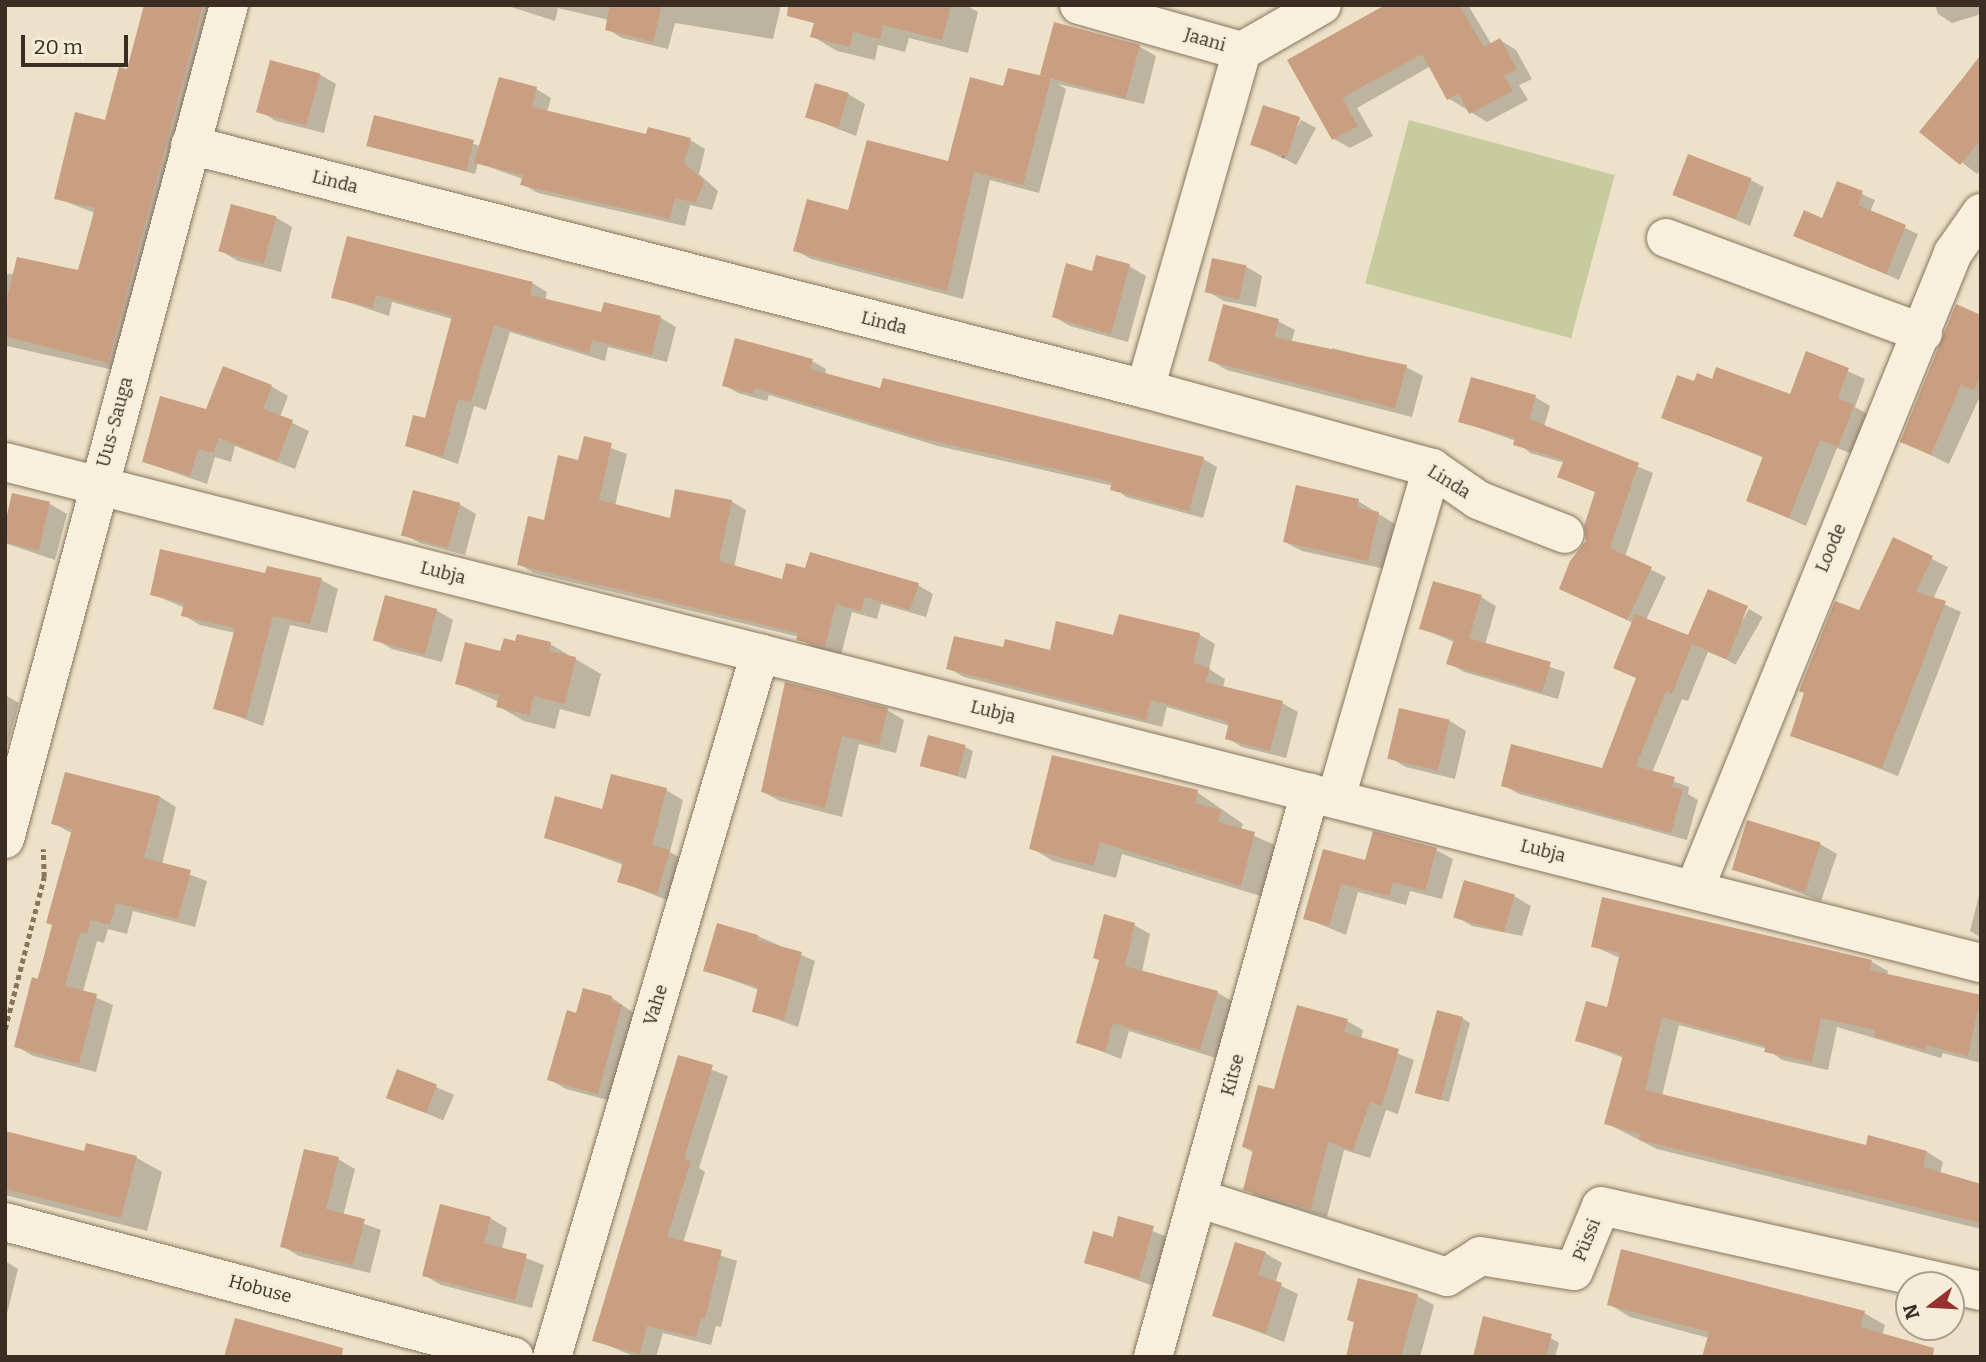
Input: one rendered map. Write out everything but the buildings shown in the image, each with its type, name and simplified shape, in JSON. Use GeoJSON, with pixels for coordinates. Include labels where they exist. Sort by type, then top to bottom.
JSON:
{"type":"FeatureCollection","features":[{"type":"Feature","properties":{"kind":"street","name":"Uus-Sauga"},"geometry":{"type":"LineString","coordinates":[[5,839],[229,5]]}},
{"type":"Feature","properties":{"kind":"street","name":"Jaani"},"geometry":{"type":"LineString","coordinates":[[1079,5],[1242,51],[1322,5]]}},
{"type":"Feature","properties":{"kind":"street"},"geometry":{"type":"LineString","coordinates":[[1145,389],[1242,51]]}},
{"type":"Feature","properties":{"kind":"street","name":"Linda"},"geometry":{"type":"LineString","coordinates":[[190,145],[1145,389],[1432,468],[1478,500],[1565,534]]}},
{"type":"Feature","properties":{"kind":"street","name":"Loode"},"geometry":{"type":"LineString","coordinates":[[1693,890],[1825,560],[1923,333],[1954,253],[1981,213]]}},
{"type":"Feature","properties":{"kind":"street"},"geometry":{"type":"LineString","coordinates":[[1666,238],[1923,333]]}},
{"type":"Feature","properties":{"kind":"street","name":"Lubja"},"geometry":{"type":"LineString","coordinates":[[5,461],[1981,963]]}},
{"type":"Feature","properties":{"kind":"street","name":"Kitse"},"geometry":{"type":"LineString","coordinates":[[1153,1357],[1323,795],[1432,468]]}},
{"type":"Feature","properties":{"kind":"street","name":"Vahe"},"geometry":{"type":"LineString","coordinates":[[552,1357],[761,653]]}},
{"type":"Feature","properties":{"kind":"street","name":"Püssi"},"geometry":{"type":"LineString","coordinates":[[1200,1199],[1447,1277],[1479,1256],[1574,1271],[1601,1206],[1981,1291]]}},
{"type":"Feature","properties":{"kind":"street","name":"Hobuse"},"geometry":{"type":"LineString","coordinates":[[5,1222],[514,1357]]}},
{"type":"Feature","properties":{"kind":"path"},"geometry":{"type":"LineString","coordinates":[[5,1029],[44,877],[43,836]]}},
{"type":"Feature","properties":{"kind":"green space"},"geometry":{"type":"Polygon","coordinates":[[[1409,120],[1615,175],[1571,338],[1365,283],[1409,120]]]}}]}
